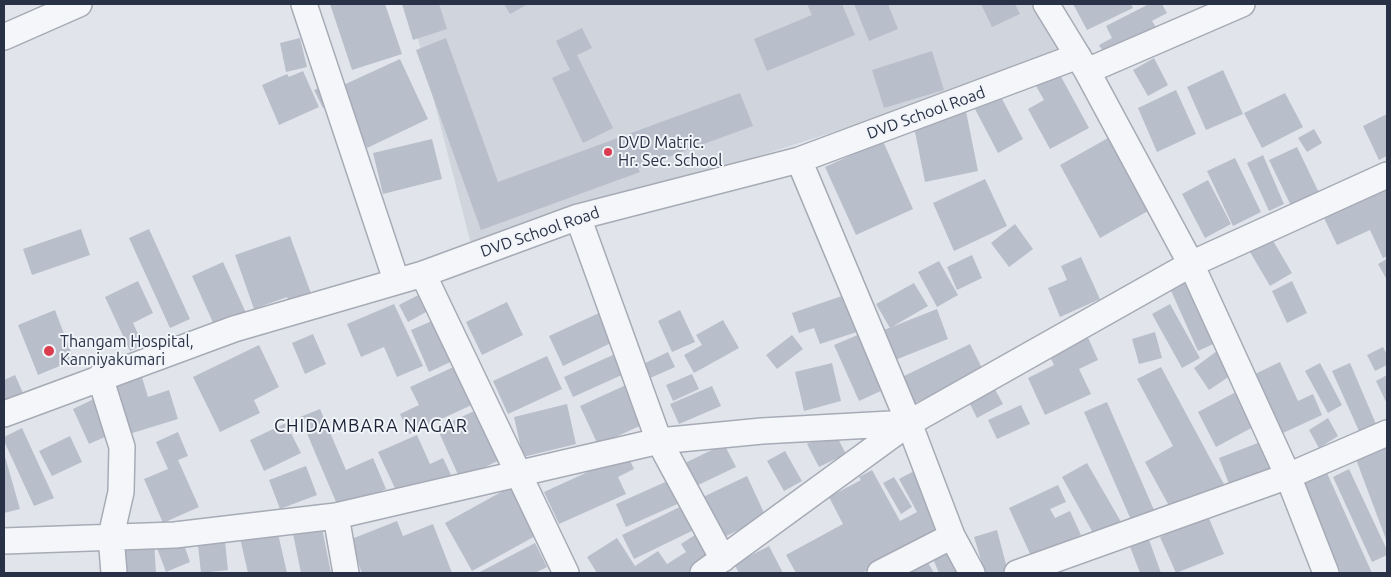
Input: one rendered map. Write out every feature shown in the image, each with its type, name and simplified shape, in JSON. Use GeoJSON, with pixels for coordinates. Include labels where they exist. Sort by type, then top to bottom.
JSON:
{"type":"FeatureCollection","features":[{"type":"Feature","properties":{"kind":"street"},"geometry":{"type":"LineString","coordinates":[[4,37],[79,4]]}},
{"type":"Feature","properties":{"kind":"street"},"geometry":{"type":"LineString","coordinates":[[304,4],[396,280]]}},
{"type":"Feature","properties":{"kind":"street"},"geometry":{"type":"LineString","coordinates":[[1046,4],[1082,64],[1191,264],[1288,476],[1326,573]]}},
{"type":"Feature","properties":{"kind":"street","name":"DVD School Road"},"geometry":{"type":"LineString","coordinates":[[4,414],[234,328],[396,280],[423,274],[578,217],[799,160],[1082,64],[1242,4]]}},
{"type":"Feature","properties":{"kind":"street"},"geometry":{"type":"LineString","coordinates":[[799,160],[908,423],[952,536],[972,573]]}},
{"type":"Feature","properties":{"kind":"street"},"geometry":{"type":"LineString","coordinates":[[702,573],[908,423],[1191,264],[1387,175]]}},
{"type":"Feature","properties":{"kind":"street"},"geometry":{"type":"LineString","coordinates":[[578,217],[659,441],[723,559]]}},
{"type":"Feature","properties":{"kind":"street"},"geometry":{"type":"LineString","coordinates":[[423,274],[566,573]]}},
{"type":"Feature","properties":{"kind":"street"},"geometry":{"type":"LineString","coordinates":[[100,377],[122,446],[121,492],[111,536],[114,573]]}},
{"type":"Feature","properties":{"kind":"street"},"geometry":{"type":"LineString","coordinates":[[4,541],[175,535],[336,516],[659,441],[762,431],[908,423]]}},
{"type":"Feature","properties":{"kind":"street"},"geometry":{"type":"LineString","coordinates":[[1017,573],[1288,476],[1387,433]]}},
{"type":"Feature","properties":{"kind":"street"},"geometry":{"type":"LineString","coordinates":[[336,516],[346,573]]}},
{"type":"Feature","properties":{"kind":"street"},"geometry":{"type":"LineString","coordinates":[[880,573],[952,536]]}},
{"type":"Feature","properties":{"kind":"shaded area","name":"DVD Matric. Hr. Sec. School"},"geometry":{"type":"Polygon","coordinates":[[[409,4],[1035,4],[1067,57],[472,248],[409,4]]]}},
{"type":"Feature","properties":{"kind":"building"},"geometry":{"type":"Polygon","coordinates":[[[330,4],[385,4],[402,54],[352,70],[330,4]]]}},
{"type":"Feature","properties":{"kind":"building"},"geometry":{"type":"Polygon","coordinates":[[[402,4],[439,4],[447,29],[413,40],[402,4]]]}},
{"type":"Feature","properties":{"kind":"building"},"geometry":{"type":"Polygon","coordinates":[[[504,4],[528,4],[510,14],[504,4]]]}},
{"type":"Feature","properties":{"kind":"building"},"geometry":{"type":"Polygon","coordinates":[[[807,4],[842,4],[855,35],[767,71],[754,39],[812,15],[807,4]]]}},
{"type":"Feature","properties":{"kind":"building"},"geometry":{"type":"Polygon","coordinates":[[[854,4],[888,4],[898,29],[869,41],[854,4]]]}},
{"type":"Feature","properties":{"kind":"building"},"geometry":{"type":"Polygon","coordinates":[[[981,4],[1015,4],[1020,14],[992,27],[981,4]]]}},
{"type":"Feature","properties":{"kind":"building"},"geometry":{"type":"Polygon","coordinates":[[[1073,4],[1131,4],[1133,8],[1087,30],[1073,4]]]}},
{"type":"Feature","properties":{"kind":"building"},"geometry":{"type":"Polygon","coordinates":[[[1149,4],[1162,4],[1167,13],[1152,21],[1158,30],[1106,57],[1099,45],[1112,38],[1106,26],[1149,4]]]}},
{"type":"Feature","properties":{"kind":"building"},"geometry":{"type":"Polygon","coordinates":[[[582,28],[592,48],[577,55],[613,128],[583,143],[552,78],[570,70],[556,41],[582,28]]]}},
{"type":"Feature","properties":{"kind":"building"},"geometry":{"type":"Polygon","coordinates":[[[300,38],[307,67],[286,72],[280,43],[300,38]]]}},
{"type":"Feature","properties":{"kind":"building"},"geometry":{"type":"Polygon","coordinates":[[[446,38],[498,182],[740,93],[753,126],[638,168],[640,172],[481,230],[416,50],[446,38]]]}},
{"type":"Feature","properties":{"kind":"building"},"geometry":{"type":"Polygon","coordinates":[[[932,51],[944,90],[884,108],[872,70],[932,51]]]}},
{"type":"Feature","properties":{"kind":"building"},"geometry":{"type":"Polygon","coordinates":[[[1154,58],[1168,85],[1148,96],[1133,70],[1154,58]]]}},
{"type":"Feature","properties":{"kind":"building"},"geometry":{"type":"Polygon","coordinates":[[[400,59],[428,119],[367,148],[339,87],[400,59]]]}},
{"type":"Feature","properties":{"kind":"building"},"geometry":{"type":"Polygon","coordinates":[[[1223,70],[1243,114],[1206,130],[1187,87],[1223,70]]]}},
{"type":"Feature","properties":{"kind":"building"},"geometry":{"type":"Polygon","coordinates":[[[303,71],[319,107],[279,125],[262,85],[287,74],[289,77],[303,71]]]}},
{"type":"Feature","properties":{"kind":"building"},"geometry":{"type":"Polygon","coordinates":[[[1059,73],[1089,128],[1050,149],[1028,109],[1044,100],[1036,86],[1059,73]]]}},
{"type":"Feature","properties":{"kind":"building"},"geometry":{"type":"Polygon","coordinates":[[[325,86],[333,103],[323,108],[314,90],[325,86]]]}},
{"type":"Feature","properties":{"kind":"building"},"geometry":{"type":"Polygon","coordinates":[[[1176,90],[1196,134],[1157,152],[1138,108],[1176,90]]]}},
{"type":"Feature","properties":{"kind":"building"},"geometry":{"type":"Polygon","coordinates":[[[1285,93],[1303,127],[1262,148],[1244,113],[1285,93]]]}},
{"type":"Feature","properties":{"kind":"building"},"geometry":{"type":"Polygon","coordinates":[[[1000,95],[1023,139],[998,153],[975,109],[1000,95]]]}},
{"type":"Feature","properties":{"kind":"building"},"geometry":{"type":"Polygon","coordinates":[[[966,111],[978,171],[925,182],[913,122],[966,111]]]}},
{"type":"Feature","properties":{"kind":"building"},"geometry":{"type":"Polygon","coordinates":[[[1387,114],[1387,156],[1379,160],[1363,126],[1387,114]]]}},
{"type":"Feature","properties":{"kind":"building"},"geometry":{"type":"Polygon","coordinates":[[[1314,129],[1322,143],[1307,152],[1298,138],[1314,129]]]}},
{"type":"Feature","properties":{"kind":"building"},"geometry":{"type":"Polygon","coordinates":[[[1108,138],[1148,211],[1100,238],[1060,165],[1108,138]]]}},
{"type":"Feature","properties":{"kind":"building"},"geometry":{"type":"Polygon","coordinates":[[[432,139],[442,179],[383,194],[373,153],[432,139]]]}},
{"type":"Feature","properties":{"kind":"building"},"geometry":{"type":"Polygon","coordinates":[[[883,141],[913,209],[856,235],[825,167],[883,141]]]}},
{"type":"Feature","properties":{"kind":"building"},"geometry":{"type":"Polygon","coordinates":[[[1297,147],[1323,201],[1295,214],[1269,160],[1297,147]]]}},
{"type":"Feature","properties":{"kind":"building"},"geometry":{"type":"Polygon","coordinates":[[[1263,155],[1284,204],[1269,211],[1247,163],[1263,155]]]}},
{"type":"Feature","properties":{"kind":"building"},"geometry":{"type":"Polygon","coordinates":[[[1235,158],[1261,212],[1233,226],[1207,171],[1235,158]]]}},
{"type":"Feature","properties":{"kind":"building"},"geometry":{"type":"Polygon","coordinates":[[[985,179],[1007,226],[954,251],[933,203],[985,179]]]}},
{"type":"Feature","properties":{"kind":"building"},"geometry":{"type":"Polygon","coordinates":[[[1208,180],[1231,224],[1205,238],[1182,194],[1208,180]]]}},
{"type":"Feature","properties":{"kind":"building"},"geometry":{"type":"Polygon","coordinates":[[[1387,185],[1387,256],[1383,258],[1370,230],[1337,245],[1323,216],[1387,185]]]}},
{"type":"Feature","properties":{"kind":"building"},"geometry":{"type":"Polygon","coordinates":[[[1015,224],[1033,249],[1009,267],[991,243],[1015,224]]]}},
{"type":"Feature","properties":{"kind":"building"},"geometry":{"type":"Polygon","coordinates":[[[81,229],[90,255],[32,275],[23,249],[81,229]]]}},
{"type":"Feature","properties":{"kind":"building"},"geometry":{"type":"Polygon","coordinates":[[[149,229],[190,319],[170,328],[129,238],[149,229]]]}},
{"type":"Feature","properties":{"kind":"building"},"geometry":{"type":"Polygon","coordinates":[[[290,236],[312,296],[290,304],[287,297],[254,309],[235,255],[290,236]]]}},
{"type":"Feature","properties":{"kind":"building"},"geometry":{"type":"Polygon","coordinates":[[[1272,239],[1292,273],[1270,286],[1250,252],[1272,239]]]}},
{"type":"Feature","properties":{"kind":"building"},"geometry":{"type":"Polygon","coordinates":[[[972,255],[982,278],[957,290],[947,267],[972,255]]]}},
{"type":"Feature","properties":{"kind":"building"},"geometry":{"type":"Polygon","coordinates":[[[1081,257],[1100,299],[1060,317],[1048,288],[1067,280],[1061,266],[1081,257]]]}},
{"type":"Feature","properties":{"kind":"building"},"geometry":{"type":"Polygon","coordinates":[[[1387,259],[1387,280],[1378,264],[1387,259]]]}},
{"type":"Feature","properties":{"kind":"building"},"geometry":{"type":"Polygon","coordinates":[[[939,261],[958,295],[937,307],[918,272],[939,261]]]}},
{"type":"Feature","properties":{"kind":"building"},"geometry":{"type":"Polygon","coordinates":[[[223,262],[246,313],[215,327],[192,276],[223,262]]]}},
{"type":"Feature","properties":{"kind":"building"},"geometry":{"type":"Polygon","coordinates":[[[1192,273],[1222,340],[1198,351],[1168,284],[1192,273]]]}},
{"type":"Feature","properties":{"kind":"building"},"geometry":{"type":"Polygon","coordinates":[[[138,281],[153,313],[133,323],[143,345],[130,351],[105,297],[138,281]]]}},
{"type":"Feature","properties":{"kind":"building"},"geometry":{"type":"Polygon","coordinates":[[[1292,281],[1307,313],[1287,323],[1272,291],[1292,281]]]}},
{"type":"Feature","properties":{"kind":"building"},"geometry":{"type":"Polygon","coordinates":[[[914,283],[928,306],[890,328],[876,304],[914,283]]]}},
{"type":"Feature","properties":{"kind":"building"},"geometry":{"type":"Polygon","coordinates":[[[426,291],[435,307],[408,322],[399,305],[426,291]]]}},
{"type":"Feature","properties":{"kind":"building"},"geometry":{"type":"Polygon","coordinates":[[[851,293],[863,330],[820,344],[814,328],[799,333],[792,313],[851,293]]]}},
{"type":"Feature","properties":{"kind":"building"},"geometry":{"type":"Polygon","coordinates":[[[507,302],[523,335],[482,355],[466,322],[507,302]]]}},
{"type":"Feature","properties":{"kind":"building"},"geometry":{"type":"Polygon","coordinates":[[[394,304],[423,366],[397,377],[384,347],[361,357],[347,324],[394,304]]]}},
{"type":"Feature","properties":{"kind":"building"},"geometry":{"type":"Polygon","coordinates":[[[1170,304],[1200,358],[1182,368],[1152,314],[1170,304]]]}},
{"type":"Feature","properties":{"kind":"building"},"geometry":{"type":"Polygon","coordinates":[[[937,309],[948,339],[895,360],[884,330],[937,309]]]}},
{"type":"Feature","properties":{"kind":"building"},"geometry":{"type":"Polygon","coordinates":[[[55,310],[74,360],[38,375],[18,325],[55,310]]]}},
{"type":"Feature","properties":{"kind":"building"},"geometry":{"type":"Polygon","coordinates":[[[680,310],[695,342],[672,352],[658,321],[680,310]]]}},
{"type":"Feature","properties":{"kind":"building"},"geometry":{"type":"Polygon","coordinates":[[[599,313],[613,342],[563,366],[549,336],[599,313]]]}},
{"type":"Feature","properties":{"kind":"building"},"geometry":{"type":"Polygon","coordinates":[[[441,317],[459,358],[429,372],[411,330],[441,317]]]}},
{"type":"Feature","properties":{"kind":"building"},"geometry":{"type":"Polygon","coordinates":[[[723,320],[739,348],[694,373],[684,355],[702,345],[696,335],[723,320]]]}},
{"type":"Feature","properties":{"kind":"building"},"geometry":{"type":"Polygon","coordinates":[[[1155,332],[1162,358],[1139,364],[1132,339],[1155,332]]]}},
{"type":"Feature","properties":{"kind":"building"},"geometry":{"type":"Polygon","coordinates":[[[1086,333],[1098,360],[1079,369],[1091,394],[1045,415],[1028,378],[1054,365],[1047,351],[1086,333]]]}},
{"type":"Feature","properties":{"kind":"building"},"geometry":{"type":"Polygon","coordinates":[[[313,334],[326,364],[305,374],[292,343],[313,334]]]}},
{"type":"Feature","properties":{"kind":"building"},"geometry":{"type":"Polygon","coordinates":[[[860,334],[885,389],[859,401],[834,345],[860,334]]]}},
{"type":"Feature","properties":{"kind":"building"},"geometry":{"type":"Polygon","coordinates":[[[792,335],[803,349],[777,369],[766,355],[792,335]]]}},
{"type":"Feature","properties":{"kind":"building"},"geometry":{"type":"Polygon","coordinates":[[[970,344],[983,370],[915,403],[902,377],[970,344]]]}},
{"type":"Feature","properties":{"kind":"building"},"geometry":{"type":"Polygon","coordinates":[[[259,345],[279,387],[254,400],[260,413],[220,432],[193,377],[259,345]]]}},
{"type":"Feature","properties":{"kind":"building"},"geometry":{"type":"Polygon","coordinates":[[[1383,347],[1387,355],[1387,365],[1375,371],[1367,355],[1383,347]]]}},
{"type":"Feature","properties":{"kind":"building"},"geometry":{"type":"Polygon","coordinates":[[[1217,351],[1233,374],[1209,390],[1194,368],[1217,351]]]}},
{"type":"Feature","properties":{"kind":"building"},"geometry":{"type":"Polygon","coordinates":[[[668,352],[675,367],[648,379],[641,365],[668,352]]]}},
{"type":"Feature","properties":{"kind":"building"},"geometry":{"type":"Polygon","coordinates":[[[615,354],[624,374],[573,397],[564,377],[615,354]]]}},
{"type":"Feature","properties":{"kind":"building"},"geometry":{"type":"Polygon","coordinates":[[[547,356],[562,389],[508,414],[493,381],[547,356]]]}},
{"type":"Feature","properties":{"kind":"building"},"geometry":{"type":"Polygon","coordinates":[[[1280,362],[1298,401],[1313,394],[1322,415],[1283,433],[1255,374],[1280,362]]]}},
{"type":"Feature","properties":{"kind":"building"},"geometry":{"type":"Polygon","coordinates":[[[832,363],[841,401],[804,411],[795,372],[832,363]]]}},
{"type":"Feature","properties":{"kind":"building"},"geometry":{"type":"Polygon","coordinates":[[[1320,363],[1342,405],[1328,413],[1305,371],[1320,363]]]}},
{"type":"Feature","properties":{"kind":"building"},"geometry":{"type":"Polygon","coordinates":[[[1350,363],[1376,424],[1359,431],[1332,371],[1350,363]]]}},
{"type":"Feature","properties":{"kind":"building"},"geometry":{"type":"Polygon","coordinates":[[[460,364],[478,402],[409,434],[400,414],[419,405],[410,387],[460,364]]]}},
{"type":"Feature","properties":{"kind":"building"},"geometry":{"type":"Polygon","coordinates":[[[1161,367],[1225,486],[1173,513],[1145,462],[1173,446],[1137,379],[1161,367]]]}},
{"type":"Feature","properties":{"kind":"building"},"geometry":{"type":"Polygon","coordinates":[[[141,374],[148,397],[169,390],[178,419],[129,434],[113,383],[141,374]]]}},
{"type":"Feature","properties":{"kind":"building"},"geometry":{"type":"Polygon","coordinates":[[[692,374],[699,389],[673,401],[666,385],[692,374]]]}},
{"type":"Feature","properties":{"kind":"building"},"geometry":{"type":"Polygon","coordinates":[[[15,375],[27,402],[4,412],[4,380],[15,375]]]}},
{"type":"Feature","properties":{"kind":"building"},"geometry":{"type":"Polygon","coordinates":[[[1387,375],[1387,404],[1376,381],[1387,375]]]}},
{"type":"Feature","properties":{"kind":"building"},"geometry":{"type":"Polygon","coordinates":[[[992,384],[1003,404],[977,418],[967,398],[992,384]]]}},
{"type":"Feature","properties":{"kind":"building"},"geometry":{"type":"Polygon","coordinates":[[[626,385],[644,424],[598,445],[580,406],[626,385]]]}},
{"type":"Feature","properties":{"kind":"building"},"geometry":{"type":"Polygon","coordinates":[[[712,386],[721,406],[679,424],[670,404],[712,386]]]}},
{"type":"Feature","properties":{"kind":"building"},"geometry":{"type":"Polygon","coordinates":[[[1236,392],[1255,426],[1216,447],[1198,412],[1236,392]]]}},
{"type":"Feature","properties":{"kind":"building"},"geometry":{"type":"Polygon","coordinates":[[[98,397],[114,433],[89,444],[73,409],[98,397]]]}},
{"type":"Feature","properties":{"kind":"building"},"geometry":{"type":"Polygon","coordinates":[[[1107,402],[1154,510],[1131,520],[1084,412],[1107,402]]]}},
{"type":"Feature","properties":{"kind":"building"},"geometry":{"type":"Polygon","coordinates":[[[567,404],[576,444],[523,457],[514,417],[567,404]]]}},
{"type":"Feature","properties":{"kind":"building"},"geometry":{"type":"Polygon","coordinates":[[[1021,405],[1030,424],[997,439],[988,420],[1021,405]]]}},
{"type":"Feature","properties":{"kind":"building"},"geometry":{"type":"Polygon","coordinates":[[[481,408],[504,458],[460,479],[437,428],[481,408]]]}},
{"type":"Feature","properties":{"kind":"building"},"geometry":{"type":"Polygon","coordinates":[[[320,409],[346,470],[373,458],[386,489],[339,509],[300,417],[320,409]]]}},
{"type":"Feature","properties":{"kind":"building"},"geometry":{"type":"Polygon","coordinates":[[[1328,418],[1338,436],[1319,448],[1309,430],[1328,418]]]}},
{"type":"Feature","properties":{"kind":"building"},"geometry":{"type":"Polygon","coordinates":[[[286,423],[301,453],[264,471],[250,440],[286,423]]]}},
{"type":"Feature","properties":{"kind":"building"},"geometry":{"type":"Polygon","coordinates":[[[22,428],[54,498],[34,506],[4,441],[4,437],[22,428]]]}},
{"type":"Feature","properties":{"kind":"building"},"geometry":{"type":"Polygon","coordinates":[[[834,431],[846,454],[819,467],[807,444],[834,431]]]}},
{"type":"Feature","properties":{"kind":"building"},"geometry":{"type":"Polygon","coordinates":[[[178,432],[188,456],[178,460],[199,507],[163,523],[144,479],[168,469],[156,442],[178,432]]]}},
{"type":"Feature","properties":{"kind":"building"},"geometry":{"type":"Polygon","coordinates":[[[417,435],[430,464],[443,458],[451,475],[400,499],[378,452],[417,435]]]}},
{"type":"Feature","properties":{"kind":"building"},"geometry":{"type":"Polygon","coordinates":[[[70,436],[82,462],[52,476],[39,451],[70,436]]]}},
{"type":"Feature","properties":{"kind":"building"},"geometry":{"type":"Polygon","coordinates":[[[1387,440],[1387,542],[1354,454],[1387,440]]]}},
{"type":"Feature","properties":{"kind":"building"},"geometry":{"type":"Polygon","coordinates":[[[1263,441],[1273,468],[1229,484],[1219,458],[1263,441]]]}},
{"type":"Feature","properties":{"kind":"building"},"geometry":{"type":"Polygon","coordinates":[[[724,444],[736,467],[694,487],[683,464],[724,444]]]}},
{"type":"Feature","properties":{"kind":"building"},"geometry":{"type":"Polygon","coordinates":[[[785,451],[802,481],[784,491],[767,461],[785,451]]]}},
{"type":"Feature","properties":{"kind":"building"},"geometry":{"type":"Polygon","coordinates":[[[4,453],[20,509],[4,513],[4,453]]]}},
{"type":"Feature","properties":{"kind":"building"},"geometry":{"type":"Polygon","coordinates":[[[627,454],[634,469],[618,477],[626,494],[559,524],[544,492],[627,454]]]}},
{"type":"Feature","properties":{"kind":"building"},"geometry":{"type":"Polygon","coordinates":[[[1087,463],[1124,527],[1098,542],[1062,477],[1087,463]]]}},
{"type":"Feature","properties":{"kind":"building"},"geometry":{"type":"Polygon","coordinates":[[[306,466],[317,495],[280,509],[269,480],[306,466]]]}},
{"type":"Feature","properties":{"kind":"building"},"geometry":{"type":"Polygon","coordinates":[[[1349,469],[1387,550],[1387,555],[1372,562],[1333,477],[1349,469]]]}},
{"type":"Feature","properties":{"kind":"building"},"geometry":{"type":"Polygon","coordinates":[[[872,470],[900,521],[917,512],[899,479],[916,470],[947,526],[862,573],[796,573],[786,555],[843,524],[829,497],[861,480],[859,477],[872,470]]]}},
{"type":"Feature","properties":{"kind":"building"},"geometry":{"type":"Polygon","coordinates":[[[1327,473],[1372,573],[1341,573],[1302,485],[1327,473]]]}},
{"type":"Feature","properties":{"kind":"building"},"geometry":{"type":"Polygon","coordinates":[[[747,476],[766,517],[720,539],[701,498],[747,476]]]}},
{"type":"Feature","properties":{"kind":"building"},"geometry":{"type":"Polygon","coordinates":[[[894,477],[912,507],[901,514],[883,483],[894,477]]]}},
{"type":"Feature","properties":{"kind":"building"},"geometry":{"type":"Polygon","coordinates":[[[672,479],[682,502],[626,527],[616,504],[672,479]]]}},
{"type":"Feature","properties":{"kind":"building"},"geometry":{"type":"Polygon","coordinates":[[[1058,485],[1066,502],[1050,509],[1055,518],[1070,511],[1081,535],[1032,558],[1009,508],[1058,485]]]}},
{"type":"Feature","properties":{"kind":"building"},"geometry":{"type":"Polygon","coordinates":[[[512,486],[539,534],[472,571],[445,523],[512,486]]]}},
{"type":"Feature","properties":{"kind":"building"},"geometry":{"type":"Polygon","coordinates":[[[686,504],[698,528],[634,559],[622,535],[686,504]]]}},
{"type":"Feature","properties":{"kind":"building"},"geometry":{"type":"Polygon","coordinates":[[[1208,516],[1224,554],[1176,573],[1160,537],[1208,516]]]}},
{"type":"Feature","properties":{"kind":"building"},"geometry":{"type":"Polygon","coordinates":[[[397,521],[403,536],[433,524],[452,573],[362,573],[349,540],[397,521]]]}},
{"type":"Feature","properties":{"kind":"building"},"geometry":{"type":"Polygon","coordinates":[[[321,523],[331,573],[301,573],[292,529],[321,523]]]}},
{"type":"Feature","properties":{"kind":"building"},"geometry":{"type":"Polygon","coordinates":[[[277,529],[287,573],[248,573],[240,538],[277,529]]]}},
{"type":"Feature","properties":{"kind":"building"},"geometry":{"type":"Polygon","coordinates":[[[997,530],[1008,572],[985,573],[974,537],[997,530]]]}},
{"type":"Feature","properties":{"kind":"building"},"geometry":{"type":"Polygon","coordinates":[[[701,531],[717,557],[692,573],[597,573],[587,557],[617,538],[635,566],[658,551],[667,564],[686,552],[681,544],[701,531]]]}},
{"type":"Feature","properties":{"kind":"building"},"geometry":{"type":"Polygon","coordinates":[[[224,532],[228,570],[201,573],[197,536],[224,532]]]}},
{"type":"Feature","properties":{"kind":"building"},"geometry":{"type":"Polygon","coordinates":[[[1148,537],[1161,573],[1140,573],[1129,544],[1148,537]]]}},
{"type":"Feature","properties":{"kind":"building"},"geometry":{"type":"Polygon","coordinates":[[[182,539],[190,562],[166,572],[157,548],[182,539]]]}},
{"type":"Feature","properties":{"kind":"building"},"geometry":{"type":"Polygon","coordinates":[[[154,540],[156,573],[117,573],[115,542],[154,540]]]}},
{"type":"Feature","properties":{"kind":"building"},"geometry":{"type":"Polygon","coordinates":[[[535,543],[547,567],[535,573],[478,573],[535,543]]]}},
{"type":"Feature","properties":{"kind":"building"},"geometry":{"type":"Polygon","coordinates":[[[769,546],[783,573],[739,573],[734,564],[769,546]]]}},
{"type":"Feature","properties":{"kind":"building"},"geometry":{"type":"Polygon","coordinates":[[[955,549],[967,573],[939,573],[933,559],[955,549]]]}},
{"type":"Feature","properties":{"kind":"building"},"geometry":{"type":"Polygon","coordinates":[[[927,561],[934,573],[905,573],[927,561]]]}},
{"type":"Feature","properties":{"kind":"place","name":"DVD Matric. Hr. Sec. School"},"geometry":{"type":"Point","coordinates":[608,152]}},
{"type":"Feature","properties":{"kind":"place","name":"Thangam Hospital, Kanniyakumari"},"geometry":{"type":"Point","coordinates":[49,351]}},
{"type":"Feature","properties":{"kind":"district","name":"CHIDAMBARA NAGAR"},"geometry":{"type":"Point","coordinates":[371,426]}}]}
